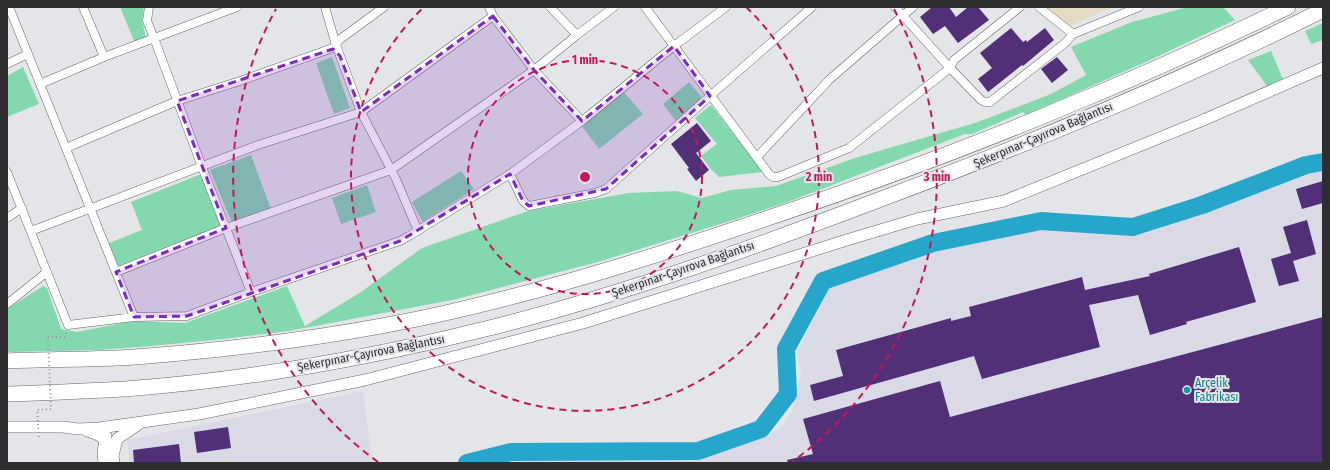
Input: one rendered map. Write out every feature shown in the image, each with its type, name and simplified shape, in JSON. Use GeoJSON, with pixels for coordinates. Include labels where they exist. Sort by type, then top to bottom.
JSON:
{"type":"FeatureCollection","features":[{"type":"Feature","properties":{"kind":"highway","name":"Şekerpınar-Çayırova Bağlantısı"},"geometry":{"type":"LineString","coordinates":[[7,361],[146,356],[227,348],[318,336],[440,314],[493,302],[596,274],[743,227],[838,194],[994,135],[1148,72],[1288,7]]}},
{"type":"Feature","properties":{"kind":"highway","name":"Şekerpınar-Çayırova Bağlantısı"},"geometry":{"type":"LineString","coordinates":[[7,394],[126,388],[212,380],[288,369],[365,356],[420,344],[480,330],[588,301],[781,236],[967,166],[1176,79],[1323,10]]}},
{"type":"Feature","properties":{"kind":"street"},"geometry":{"type":"LineString","coordinates":[[9,7],[134,317]]}},
{"type":"Feature","properties":{"kind":"street"},"geometry":{"type":"LineString","coordinates":[[83,7],[104,57]]}},
{"type":"Feature","properties":{"kind":"street"},"geometry":{"type":"LineString","coordinates":[[149,7],[148,21],[154,38],[251,292]]}},
{"type":"Feature","properties":{"kind":"street"},"geometry":{"type":"LineString","coordinates":[[40,84],[104,57],[237,7]]}},
{"type":"Feature","properties":{"kind":"street"},"geometry":{"type":"LineString","coordinates":[[325,7],[336,48],[361,112],[391,170],[418,231]]}},
{"type":"Feature","properties":{"kind":"street"},"geometry":{"type":"LineString","coordinates":[[336,48],[339,40],[384,7]]}},
{"type":"Feature","properties":{"kind":"street"},"geometry":{"type":"LineString","coordinates":[[489,7],[493,16],[534,70],[582,121]]}},
{"type":"Feature","properties":{"kind":"street"},"geometry":{"type":"LineString","coordinates":[[550,7],[577,35]]}},
{"type":"Feature","properties":{"kind":"street"},"geometry":{"type":"LineString","coordinates":[[116,272],[226,228],[391,170],[534,70],[614,7]]}},
{"type":"Feature","properties":{"kind":"street"},"geometry":{"type":"LineString","coordinates":[[645,7],[769,174],[774,177],[778,177],[849,148],[950,68],[954,60],[1020,7]]}},
{"type":"Feature","properties":{"kind":"street"},"geometry":{"type":"LineString","coordinates":[[7,172],[32,231],[68,325],[134,317],[187,316],[251,292],[400,241],[418,231],[510,174],[582,121],[674,46],[726,7]]}},
{"type":"Feature","properties":{"kind":"street"},"geometry":{"type":"LineString","coordinates":[[510,174],[523,201],[529,206],[595,193],[606,189],[812,7]]}},
{"type":"Feature","properties":{"kind":"street"},"geometry":{"type":"LineString","coordinates":[[895,7],[942,60],[981,100],[985,102],[990,102],[1065,44],[1073,34],[1139,7]]}},
{"type":"Feature","properties":{"kind":"street"},"geometry":{"type":"LineString","coordinates":[[757,157],[830,79],[913,7]]}},
{"type":"Feature","properties":{"kind":"street"},"geometry":{"type":"LineString","coordinates":[[1039,7],[1073,34]]}},
{"type":"Feature","properties":{"kind":"street"},"geometry":{"type":"LineString","coordinates":[[32,231],[258,145],[361,112],[493,16]]}},
{"type":"Feature","properties":{"kind":"street"},"geometry":{"type":"LineString","coordinates":[[332,29],[336,36],[345,36]]}},
{"type":"Feature","properties":{"kind":"street"},"geometry":{"type":"LineString","coordinates":[[66,148],[177,101],[336,48]]}},
{"type":"Feature","properties":{"kind":"street"},"geometry":{"type":"LineString","coordinates":[[7,64],[28,54]]}},
{"type":"Feature","properties":{"kind":"street"},"geometry":{"type":"LineString","coordinates":[[942,60],[954,60]]}},
{"type":"Feature","properties":{"kind":"street"},"geometry":{"type":"LineString","coordinates":[[78,429],[115,426],[199,414],[365,380],[584,323],[917,219],[1004,201],[1201,121],[1323,68]]}},
{"type":"Feature","properties":{"kind":"street"},"geometry":{"type":"LineString","coordinates":[[7,218],[22,208]]}},
{"type":"Feature","properties":{"kind":"street"},"geometry":{"type":"LineString","coordinates":[[7,304],[47,272]]}},
{"type":"Feature","properties":{"kind":"street"},"geometry":{"type":"LineString","coordinates":[[110,461],[117,439],[131,428],[142,422]]}},
{"type":"Feature","properties":{"kind":"street"},"geometry":{"type":"LineString","coordinates":[[110,461],[103,451],[104,440],[115,426]]}},
{"type":"Feature","properties":{"kind":"street"},"geometry":{"type":"LineString","coordinates":[[7,428],[62,427],[78,429],[101,436],[104,440]]}},
{"type":"Feature","properties":{"kind":"path"},"geometry":{"type":"LineString","coordinates":[[39,437],[36,410],[51,409],[48,337],[65,337]]}},
{"type":"Feature","properties":{"kind":"highlighted area"},"geometry":{"type":"Polygon","coordinates":[[[493,16],[534,70],[582,121],[674,46],[710,96],[606,189],[529,206],[523,201],[510,174],[400,241],[187,316],[134,317],[116,272],[226,228],[177,101],[333,49],[340,56],[361,112],[493,16]]]}},
{"type":"Feature","properties":{"kind":"shaded area"},"geometry":{"type":"Polygon","coordinates":[[[1046,7],[1112,7],[1070,26],[1046,7]]]}},
{"type":"Feature","properties":{"kind":"shaded area"},"geometry":{"type":"Polygon","coordinates":[[[1323,169],[1323,463],[498,463],[536,454],[671,459],[717,454],[760,439],[781,428],[793,410],[801,372],[797,352],[830,287],[951,246],[1060,227],[1145,234],[1323,169]]]}},
{"type":"Feature","properties":{"kind":"shaded area"},"geometry":{"type":"Polygon","coordinates":[[[363,391],[372,463],[130,463],[127,440],[363,391]]]}},
{"type":"Feature","properties":{"kind":"green space"},"geometry":{"type":"Polygon","coordinates":[[[120,7],[144,7],[142,21],[146,38],[135,43],[120,7]]]}},
{"type":"Feature","properties":{"kind":"green space"},"geometry":{"type":"Polygon","coordinates":[[[1188,7],[1223,7],[1235,20],[1148,61],[1026,115],[1023,112],[972,134],[965,134],[785,203],[598,262],[457,299],[289,331],[151,346],[97,350],[7,352],[7,309],[43,286],[47,288],[61,329],[77,332],[133,321],[185,323],[287,286],[305,326],[361,292],[422,248],[528,211],[629,193],[677,191],[702,198],[731,190],[776,186],[855,158],[978,122],[1051,94],[1086,75],[1071,47],[1132,22],[1188,7]]]}},
{"type":"Feature","properties":{"kind":"green space"},"geometry":{"type":"Polygon","coordinates":[[[1323,23],[1323,40],[1311,44],[1305,31],[1323,23]]]}},
{"type":"Feature","properties":{"kind":"green space"},"geometry":{"type":"Polygon","coordinates":[[[1271,51],[1283,79],[1267,86],[1248,60],[1271,51]]]}},
{"type":"Feature","properties":{"kind":"green space"},"geometry":{"type":"Polygon","coordinates":[[[332,57],[350,108],[334,114],[316,63],[332,57]]]}},
{"type":"Feature","properties":{"kind":"green space"},"geometry":{"type":"Polygon","coordinates":[[[23,67],[39,104],[7,117],[7,76],[23,67]]]}},
{"type":"Feature","properties":{"kind":"green space"},"geometry":{"type":"Polygon","coordinates":[[[689,82],[703,99],[676,121],[663,104],[689,82]]]}},
{"type":"Feature","properties":{"kind":"green space"},"geometry":{"type":"Polygon","coordinates":[[[622,90],[643,114],[599,149],[581,125],[622,90]]]}},
{"type":"Feature","properties":{"kind":"green space"},"geometry":{"type":"Polygon","coordinates":[[[711,105],[763,172],[719,177],[710,168],[701,156],[717,144],[695,118],[711,105]]]}},
{"type":"Feature","properties":{"kind":"green space"},"geometry":{"type":"Polygon","coordinates":[[[251,155],[271,209],[232,223],[210,170],[251,155]]]}},
{"type":"Feature","properties":{"kind":"green space"},"geometry":{"type":"Polygon","coordinates":[[[461,171],[474,189],[422,221],[412,202],[461,171]]]}},
{"type":"Feature","properties":{"kind":"green space"},"geometry":{"type":"Polygon","coordinates":[[[201,174],[221,226],[118,266],[109,243],[142,230],[131,202],[201,174]]]}},
{"type":"Feature","properties":{"kind":"green space"},"geometry":{"type":"Polygon","coordinates":[[[367,185],[376,212],[341,224],[332,198],[367,185]]]}},
{"type":"Feature","properties":{"kind":"building"},"geometry":{"type":"Polygon","coordinates":[[[932,7],[949,7],[956,17],[968,7],[978,7],[989,20],[958,43],[945,26],[933,34],[920,17],[932,7]]]}},
{"type":"Feature","properties":{"kind":"building"},"geometry":{"type":"Polygon","coordinates":[[[1011,28],[1023,42],[1026,40],[1027,42],[1045,28],[1054,40],[1023,66],[1022,65],[988,92],[978,79],[992,68],[980,53],[1011,28]]]}},
{"type":"Feature","properties":{"kind":"building"},"geometry":{"type":"Polygon","coordinates":[[[1057,57],[1068,70],[1052,83],[1041,69],[1057,57]]]}},
{"type":"Feature","properties":{"kind":"building"},"geometry":{"type":"Polygon","coordinates":[[[697,123],[711,141],[696,153],[709,170],[696,181],[687,169],[689,168],[671,144],[697,123]]]}},
{"type":"Feature","properties":{"kind":"building"},"geometry":{"type":"Polygon","coordinates":[[[1323,181],[1323,203],[1302,209],[1296,189],[1323,181]]]}},
{"type":"Feature","properties":{"kind":"building"},"geometry":{"type":"Polygon","coordinates":[[[1307,220],[1316,254],[1293,261],[1299,281],[1279,286],[1271,259],[1291,253],[1283,227],[1307,220]]]}},
{"type":"Feature","properties":{"kind":"building"},"geometry":{"type":"Polygon","coordinates":[[[1239,247],[1256,302],[1186,322],[1187,324],[1150,335],[1138,295],[1089,305],[1100,347],[982,379],[974,356],[814,401],[810,385],[843,376],[836,350],[951,318],[951,321],[971,316],[969,307],[1082,277],[1085,290],[1150,276],[1149,274],[1239,247]]]}},
{"type":"Feature","properties":{"kind":"building","name":"Arçelik Fabrikası"},"geometry":{"type":"Polygon","coordinates":[[[1323,317],[1323,463],[788,463],[787,460],[813,454],[803,419],[940,381],[950,417],[1323,317]]]}},
{"type":"Feature","properties":{"kind":"building"},"geometry":{"type":"Polygon","coordinates":[[[228,427],[231,448],[197,453],[194,432],[228,427]]]}},
{"type":"Feature","properties":{"kind":"building"},"geometry":{"type":"Polygon","coordinates":[[[179,444],[181,463],[134,463],[133,450],[179,444]]]}},
{"type":"Feature","properties":{"kind":"waterway"},"geometry":{"type":"LineString","coordinates":[[467,463],[511,452],[698,451],[761,429],[788,394],[786,349],[823,281],[933,243],[1041,221],[1133,227],[1202,205],[1306,165],[1323,162]]}},
{"type":"Feature","properties":{"kind":"place","name":"Arçelik Fabrikası"},"geometry":{"type":"Point","coordinates":[1187,390]}}]}
